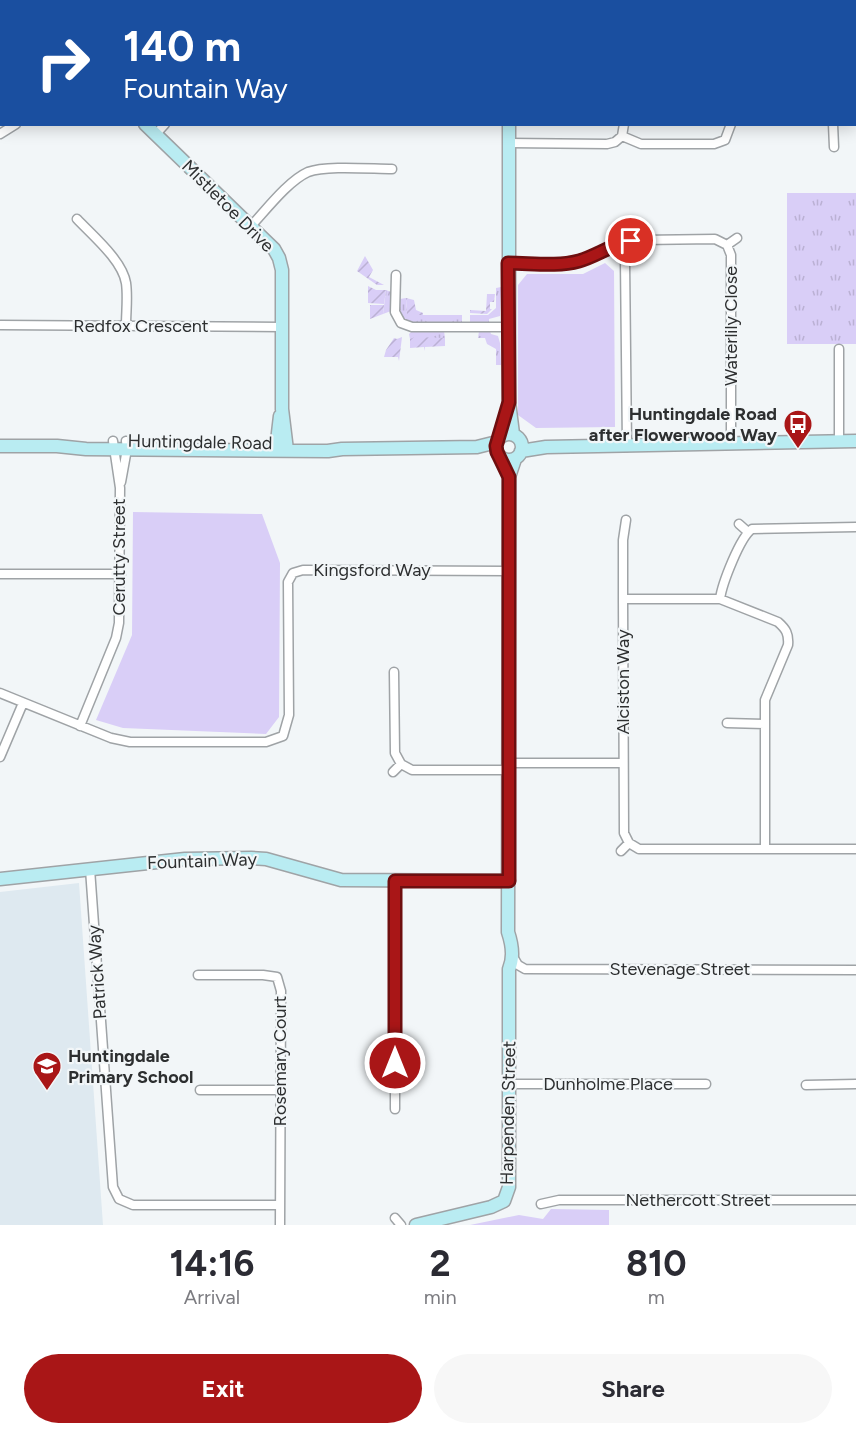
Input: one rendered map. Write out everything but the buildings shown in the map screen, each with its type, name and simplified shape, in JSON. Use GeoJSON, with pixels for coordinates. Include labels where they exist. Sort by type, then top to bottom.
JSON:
{"type":"FeatureCollection","features":[{"type":"Feature","properties":{"kind":"street"},"geometry":{"type":"LineString","coordinates":[[0,134],[13,126]]}},
{"type":"Feature","properties":{"kind":"street","name":"Mistletoe Drive"},"geometry":{"type":"LineString","coordinates":[[147,126],[251,226],[274,249],[279,258],[282,270],[281,446]]}},
{"type":"Feature","properties":{"kind":"street"},"geometry":{"type":"LineString","coordinates":[[154,135],[163,126]]}},
{"type":"Feature","properties":{"kind":"street"},"geometry":{"type":"LineString","coordinates":[[509,126],[509,402],[515,435],[522,443],[518,455]]}},
{"type":"Feature","properties":{"kind":"street"},"geometry":{"type":"LineString","coordinates":[[509,143],[607,144],[615,142],[622,136],[624,126]]}},
{"type":"Feature","properties":{"kind":"street"},"geometry":{"type":"LineString","coordinates":[[622,136],[641,144],[714,144],[725,140],[730,126]]}},
{"type":"Feature","properties":{"kind":"street"},"geometry":{"type":"LineString","coordinates":[[834,126],[834,147]]}},
{"type":"Feature","properties":{"kind":"street"},"geometry":{"type":"LineString","coordinates":[[251,226],[296,180],[309,172],[321,169],[392,169]]}},
{"type":"Feature","properties":{"kind":"street"},"geometry":{"type":"LineString","coordinates":[[77,219],[123,272],[126,284],[126,326]]}},
{"type":"Feature","properties":{"kind":"street","name":"Waterlily Close"},"geometry":{"type":"LineString","coordinates":[[727,245],[737,238]]}},
{"type":"Feature","properties":{"kind":"street","name":"Waterlily Close"},"geometry":{"type":"LineString","coordinates":[[508,263],[564,264],[580,261],[622,243],[641,240],[715,239],[727,245],[731,255],[731,444]]}},
{"type":"Feature","properties":{"kind":"street"},"geometry":{"type":"LineString","coordinates":[[622,243],[627,447]]}},
{"type":"Feature","properties":{"kind":"street"},"geometry":{"type":"LineString","coordinates":[[396,275],[395,312],[401,323],[412,327],[509,327]]}},
{"type":"Feature","properties":{"kind":"street","name":"Redfox Crescent"},"geometry":{"type":"LineString","coordinates":[[0,326],[282,327]]}},
{"type":"Feature","properties":{"kind":"street"},"geometry":{"type":"LineString","coordinates":[[839,349],[839,441]]}},
{"type":"Feature","properties":{"kind":"street"},"geometry":{"type":"LineString","coordinates":[[509,402],[498,447],[507,460],[546,447],[856,441]]}},
{"type":"Feature","properties":{"kind":"street"},"geometry":{"type":"LineString","coordinates":[[498,447],[505,434],[515,435],[546,447]]}},
{"type":"Feature","properties":{"kind":"street","name":"Huntingdale Road"},"geometry":{"type":"LineString","coordinates":[[0,446],[57,446],[85,442],[113,445],[328,446],[342,449],[498,447]]}},
{"type":"Feature","properties":{"kind":"street","name":"Cerutty Street"},"geometry":{"type":"LineString","coordinates":[[80,726],[116,638],[119,623],[120,488],[113,445]]}},
{"type":"Feature","properties":{"kind":"street","name":"Cerutty Street"},"geometry":{"type":"LineString","coordinates":[[120,488],[126,445]]}},
{"type":"Feature","properties":{"kind":"street","name":"Harpenden Street"},"geometry":{"type":"LineString","coordinates":[[416,1225],[492,1207],[504,1200],[509,1187],[509,969],[512,954],[508,932],[509,477],[498,447]]}},
{"type":"Feature","properties":{"kind":"street","name":"Harpenden Street"},"geometry":{"type":"LineString","coordinates":[[509,477],[518,455]]}},
{"type":"Feature","properties":{"kind":"street","name":"Alciston Way"},"geometry":{"type":"LineString","coordinates":[[626,520],[623,540],[623,763],[624,833],[629,843]]}},
{"type":"Feature","properties":{"kind":"street"},"geometry":{"type":"LineString","coordinates":[[739,524],[748,532]]}},
{"type":"Feature","properties":{"kind":"street"},"geometry":{"type":"LineString","coordinates":[[720,600],[723,583],[748,532],[757,528],[856,527]]}},
{"type":"Feature","properties":{"kind":"street","name":"Kingsford Way"},"geometry":{"type":"LineString","coordinates":[[0,693],[111,738],[130,742],[266,742],[286,739],[289,715],[288,582],[293,573],[303,570],[509,571]]}},
{"type":"Feature","properties":{"kind":"street"},"geometry":{"type":"LineString","coordinates":[[0,574],[121,574]]}},
{"type":"Feature","properties":{"kind":"street"},"geometry":{"type":"LineString","coordinates":[[623,598],[720,600],[778,622],[785,628],[789,636],[788,645],[765,700],[765,848]]}},
{"type":"Feature","properties":{"kind":"street"},"geometry":{"type":"LineString","coordinates":[[394,672],[395,753],[401,764],[411,770],[623,763]]}},
{"type":"Feature","properties":{"kind":"street"},"geometry":{"type":"LineString","coordinates":[[0,757],[23,703]]}},
{"type":"Feature","properties":{"kind":"street"},"geometry":{"type":"LineString","coordinates":[[727,723],[765,724]]}},
{"type":"Feature","properties":{"kind":"street"},"geometry":{"type":"LineString","coordinates":[[393,772],[401,764]]}},
{"type":"Feature","properties":{"kind":"street"},"geometry":{"type":"LineString","coordinates":[[621,851],[629,843],[639,849],[856,849]]}},
{"type":"Feature","properties":{"kind":"street","name":"Fountain Way"},"geometry":{"type":"LineString","coordinates":[[0,879],[186,859],[251,858],[266,859],[340,880],[509,881]]}},
{"type":"Feature","properties":{"kind":"street","name":"Patrick Way"},"geometry":{"type":"LineString","coordinates":[[90,869],[113,1187],[119,1199],[133,1205],[280,1205]]}},
{"type":"Feature","properties":{"kind":"street"},"geometry":{"type":"LineString","coordinates":[[395,881],[395,1109]]}},
{"type":"Feature","properties":{"kind":"street","name":"Harpenden Street"},"geometry":{"type":"LineString","coordinates":[[508,932],[505,940],[506,963],[509,969]]}},
{"type":"Feature","properties":{"kind":"street","name":"Stevenage Street"},"geometry":{"type":"LineString","coordinates":[[512,954],[518,965],[525,969],[856,970]]}},
{"type":"Feature","properties":{"kind":"street","name":"Rosemary Court"},"geometry":{"type":"LineString","coordinates":[[198,975],[277,977],[281,991],[280,1225]]}},
{"type":"Feature","properties":{"kind":"street","name":"Dunholme Place"},"geometry":{"type":"LineString","coordinates":[[509,1084],[706,1084]]}},
{"type":"Feature","properties":{"kind":"street"},"geometry":{"type":"LineString","coordinates":[[806,1085],[856,1084]]}},
{"type":"Feature","properties":{"kind":"street"},"geometry":{"type":"LineString","coordinates":[[200,1090],[281,1090]]}},
{"type":"Feature","properties":{"kind":"street","name":"Nethercott Street"},"geometry":{"type":"LineString","coordinates":[[541,1204],[559,1200],[856,1200]]}},
{"type":"Feature","properties":{"kind":"shaded area","name":"Huntingdale Primary School"},"geometry":{"type":"Polygon","coordinates":[[[79,883],[103,1225],[0,1225],[0,892],[79,883]]]}},
{"type":"Feature","properties":{"kind":"green space"},"geometry":{"type":"Polygon","coordinates":[[[787,193],[856,193],[856,344],[787,344],[787,193]]]}},
{"type":"Feature","properties":{"kind":"green space"},"geometry":{"type":"Polygon","coordinates":[[[365,256],[373,270],[369,277],[384,285],[377,285],[357,271],[365,256]]]}},
{"type":"Feature","properties":{"kind":"green space"},"geometry":{"type":"Polygon","coordinates":[[[605,263],[614,271],[615,427],[536,428],[518,415],[518,285],[527,274],[583,274],[605,263]]]}},
{"type":"Feature","properties":{"kind":"green space"},"geometry":{"type":"Polygon","coordinates":[[[368,286],[376,290],[386,290],[384,304],[368,303],[368,286]]]}},
{"type":"Feature","properties":{"kind":"green space"},"geometry":{"type":"Polygon","coordinates":[[[501,287],[500,316],[489,319],[489,323],[470,322],[470,315],[488,315],[496,308],[496,288],[501,287]]]}},
{"type":"Feature","properties":{"kind":"green space"},"geometry":{"type":"Polygon","coordinates":[[[386,290],[391,292],[391,311],[383,314],[386,290]]]}},
{"type":"Feature","properties":{"kind":"green space"},"geometry":{"type":"Polygon","coordinates":[[[487,294],[495,294],[494,302],[490,302],[490,309],[492,309],[487,314],[470,313],[470,310],[486,311],[487,294]]]}},
{"type":"Feature","properties":{"kind":"green space"},"geometry":{"type":"Polygon","coordinates":[[[406,298],[407,315],[462,315],[462,322],[408,322],[403,318],[400,309],[400,299],[406,298]]]}},
{"type":"Feature","properties":{"kind":"green space"},"geometry":{"type":"Polygon","coordinates":[[[406,298],[414,300],[416,310],[423,315],[407,315],[406,298]]]}},
{"type":"Feature","properties":{"kind":"green space"},"geometry":{"type":"Polygon","coordinates":[[[370,305],[384,305],[383,314],[370,319],[370,305]]]}},
{"type":"Feature","properties":{"kind":"green space"},"geometry":{"type":"Polygon","coordinates":[[[412,331],[444,331],[445,338],[410,339],[409,334],[412,331]]]}},
{"type":"Feature","properties":{"kind":"green space"},"geometry":{"type":"Polygon","coordinates":[[[479,331],[490,331],[491,334],[498,336],[501,365],[496,365],[496,349],[487,344],[485,338],[478,338],[479,331]]]}},
{"type":"Feature","properties":{"kind":"green space"},"geometry":{"type":"Polygon","coordinates":[[[402,337],[399,361],[398,357],[384,357],[394,338],[402,337]]]}},
{"type":"Feature","properties":{"kind":"green space"},"geometry":{"type":"Polygon","coordinates":[[[415,337],[445,338],[445,346],[425,347],[425,351],[424,347],[410,348],[410,339],[415,337]]]}},
{"type":"Feature","properties":{"kind":"green space"},"geometry":{"type":"Polygon","coordinates":[[[133,512],[262,514],[280,563],[279,717],[266,734],[123,728],[96,720],[132,635],[133,512]]]}},
{"type":"Feature","properties":{"kind":"green space"},"geometry":{"type":"Polygon","coordinates":[[[551,1209],[609,1210],[609,1225],[470,1225],[519,1215],[543,1219],[551,1209]]]}},
{"type":"Feature","properties":{"kind":"place","name":"Huntingdale Road after Flowerwood Way"},"geometry":{"type":"Point","coordinates":[798,450]}},
{"type":"Feature","properties":{"kind":"place","name":"Huntingdale Primary School"},"geometry":{"type":"Point","coordinates":[47,1092]}},
{"type":"Feature","properties":{"kind":"route"},"geometry":{"type":"LineString","coordinates":[[395,1063],[395,881],[509,881],[509,477],[496,446],[509,402],[508,263],[564,264],[580,261],[613,246],[631,241]]}}]}
